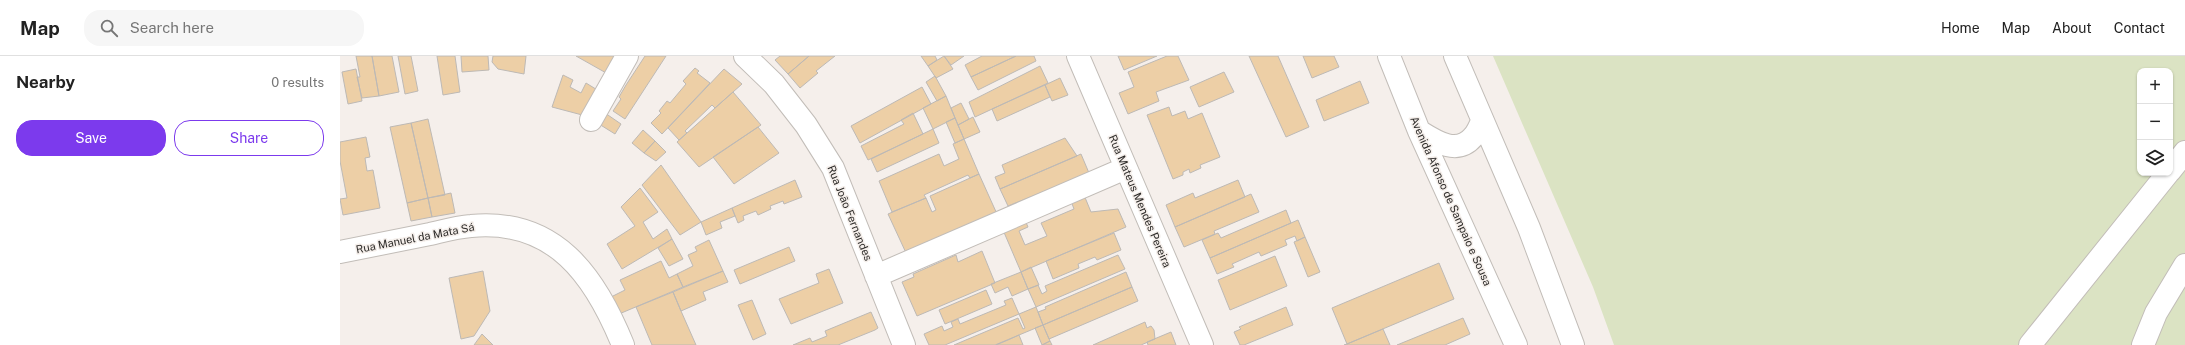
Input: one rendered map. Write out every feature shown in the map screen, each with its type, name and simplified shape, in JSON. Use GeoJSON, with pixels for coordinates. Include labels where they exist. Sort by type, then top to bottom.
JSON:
{"type":"FeatureCollection","features":[{"type":"Feature","properties":{"kind":"street"},"geometry":{"type":"LineString","coordinates":[[591,120],[627,56]]}},
{"type":"Feature","properties":{"kind":"street","name":"Rua João Fernandes"},"geometry":{"type":"LineString","coordinates":[[745,56],[774,84],[806,125],[833,168],[904,345]]}},
{"type":"Feature","properties":{"kind":"street","name":"Rua Mateus Mendes Pereira"},"geometry":{"type":"LineString","coordinates":[[1078,56],[1202,345]]}},
{"type":"Feature","properties":{"kind":"street","name":"Avenida Afonso de Sampaio e Sousa"},"geometry":{"type":"LineString","coordinates":[[1389,56],[1419,131],[1516,345]]}},
{"type":"Feature","properties":{"kind":"street"},"geometry":{"type":"LineString","coordinates":[[1455,56],[1529,228],[1573,345]]}},
{"type":"Feature","properties":{"kind":"street"},"geometry":{"type":"LineString","coordinates":[[1419,131],[1437,142],[1445,145],[1458,146],[1473,138],[1482,121]]}},
{"type":"Feature","properties":{"kind":"street"},"geometry":{"type":"LineString","coordinates":[[2173,167],[2185,152]]}},
{"type":"Feature","properties":{"kind":"street"},"geometry":{"type":"LineString","coordinates":[[876,276],[1126,168]]}},
{"type":"Feature","properties":{"kind":"street"},"geometry":{"type":"LineString","coordinates":[[2030,345],[2166,176]]}},
{"type":"Feature","properties":{"kind":"street","name":"Rua Manuel da Mata Sá"},"geometry":{"type":"LineString","coordinates":[[340,252],[472,226],[511,228],[542,237],[564,252],[587,277],[609,310],[623,345]]}},
{"type":"Feature","properties":{"kind":"street"},"geometry":{"type":"LineString","coordinates":[[2143,345],[2156,313],[2185,265]]}},
{"type":"Feature","properties":{"kind":"green space"},"geometry":{"type":"Polygon","coordinates":[[[1493,56],[2185,56],[2185,345],[1614,345],[1593,287],[1493,56]]]}},
{"type":"Feature","properties":{"kind":"building"},"geometry":{"type":"Polygon","coordinates":[[[356,56],[372,56],[379,96],[362,98],[357,77],[360,77],[356,56]]]}},
{"type":"Feature","properties":{"kind":"building"},"geometry":{"type":"Polygon","coordinates":[[[372,56],[392,56],[399,92],[379,96],[372,56]]]}},
{"type":"Feature","properties":{"kind":"building"},"geometry":{"type":"Polygon","coordinates":[[[398,56],[411,56],[418,91],[405,94],[398,56]]]}},
{"type":"Feature","properties":{"kind":"building"},"geometry":{"type":"Polygon","coordinates":[[[437,56],[455,56],[460,92],[443,95],[437,56]]]}},
{"type":"Feature","properties":{"kind":"building"},"geometry":{"type":"Polygon","coordinates":[[[461,56],[488,56],[489,70],[462,72],[461,56]]]}},
{"type":"Feature","properties":{"kind":"building"},"geometry":{"type":"Polygon","coordinates":[[[493,56],[526,56],[524,74],[498,69],[492,62],[493,56]]]}},
{"type":"Feature","properties":{"kind":"building"},"geometry":{"type":"Polygon","coordinates":[[[576,56],[618,56],[608,74],[576,56]]]}},
{"type":"Feature","properties":{"kind":"building"},"geometry":{"type":"Polygon","coordinates":[[[645,56],[666,56],[625,119],[613,111],[621,99],[619,97],[645,56]]]}},
{"type":"Feature","properties":{"kind":"building"},"geometry":{"type":"Polygon","coordinates":[[[780,56],[809,56],[788,74],[775,60],[780,56]]]}},
{"type":"Feature","properties":{"kind":"building"},"geometry":{"type":"Polygon","coordinates":[[[809,56],[835,56],[816,71],[818,73],[800,88],[788,74],[809,56]]]}},
{"type":"Feature","properties":{"kind":"building"},"geometry":{"type":"Polygon","coordinates":[[[921,56],[935,56],[937,60],[928,66],[921,56]]]}},
{"type":"Feature","properties":{"kind":"building"},"geometry":{"type":"Polygon","coordinates":[[[944,56],[964,56],[951,65],[944,56]]]}},
{"type":"Feature","properties":{"kind":"building"},"geometry":{"type":"Polygon","coordinates":[[[944,56],[953,69],[936,78],[928,66],[944,56]]]}},
{"type":"Feature","properties":{"kind":"building"},"geometry":{"type":"Polygon","coordinates":[[[982,56],[1016,56],[971,77],[965,65],[982,56]]]}},
{"type":"Feature","properties":{"kind":"building"},"geometry":{"type":"Polygon","coordinates":[[[1016,56],[1034,56],[1036,61],[978,90],[971,77],[1016,56]]]}},
{"type":"Feature","properties":{"kind":"building"},"geometry":{"type":"Polygon","coordinates":[[[1118,56],[1157,56],[1124,70],[1118,56]]]}},
{"type":"Feature","properties":{"kind":"building"},"geometry":{"type":"Polygon","coordinates":[[[1167,56],[1178,56],[1189,80],[1156,92],[1159,101],[1128,114],[1119,93],[1134,87],[1128,72],[1167,56]]]}},
{"type":"Feature","properties":{"kind":"building"},"geometry":{"type":"Polygon","coordinates":[[[1249,56],[1278,56],[1309,127],[1286,137],[1249,56]]]}},
{"type":"Feature","properties":{"kind":"building"},"geometry":{"type":"Polygon","coordinates":[[[1303,56],[1334,56],[1339,67],[1312,78],[1303,56]]]}},
{"type":"Feature","properties":{"kind":"building"},"geometry":{"type":"Polygon","coordinates":[[[1040,66],[1048,83],[975,117],[969,102],[1040,66]]]}},
{"type":"Feature","properties":{"kind":"building"},"geometry":{"type":"Polygon","coordinates":[[[695,68],[699,71],[697,73],[710,83],[662,134],[651,123],[661,113],[659,111],[667,101],[670,103],[686,84],[683,81],[695,68]]]}},
{"type":"Feature","properties":{"kind":"building"},"geometry":{"type":"Polygon","coordinates":[[[356,69],[362,101],[348,104],[342,72],[356,69]]]}},
{"type":"Feature","properties":{"kind":"building"},"geometry":{"type":"Polygon","coordinates":[[[724,69],[742,84],[715,108],[712,105],[685,131],[687,133],[679,140],[668,128],[724,69]]]}},
{"type":"Feature","properties":{"kind":"building"},"geometry":{"type":"Polygon","coordinates":[[[1224,72],[1234,92],[1199,107],[1190,87],[1224,72]]]}},
{"type":"Feature","properties":{"kind":"building"},"geometry":{"type":"Polygon","coordinates":[[[563,75],[573,80],[570,87],[581,93],[586,83],[599,91],[586,116],[552,107],[563,75]]]}},
{"type":"Feature","properties":{"kind":"building"},"geometry":{"type":"Polygon","coordinates":[[[935,76],[946,96],[937,101],[926,82],[935,76]]]}},
{"type":"Feature","properties":{"kind":"building"},"geometry":{"type":"Polygon","coordinates":[[[1060,78],[1068,95],[1052,101],[1045,85],[1060,78]]]}},
{"type":"Feature","properties":{"kind":"building"},"geometry":{"type":"Polygon","coordinates":[[[1360,81],[1369,103],[1324,121],[1316,100],[1360,81]]]}},
{"type":"Feature","properties":{"kind":"building"},"geometry":{"type":"Polygon","coordinates":[[[1045,85],[1050,97],[997,121],[992,109],[1045,85]]]}},
{"type":"Feature","properties":{"kind":"building"},"geometry":{"type":"Polygon","coordinates":[[[922,87],[931,104],[860,143],[851,126],[922,87]]]}},
{"type":"Feature","properties":{"kind":"building"},"geometry":{"type":"Polygon","coordinates":[[[733,92],[761,125],[699,167],[677,142],[733,92]]]}},
{"type":"Feature","properties":{"kind":"building"},"geometry":{"type":"Polygon","coordinates":[[[946,96],[955,118],[933,129],[923,108],[946,96]]]}},
{"type":"Feature","properties":{"kind":"building"},"geometry":{"type":"Polygon","coordinates":[[[961,103],[969,119],[958,125],[951,108],[961,103]]]}},
{"type":"Feature","properties":{"kind":"building"},"geometry":{"type":"Polygon","coordinates":[[[1169,107],[1172,116],[1185,111],[1188,119],[1202,113],[1220,157],[1200,165],[1201,168],[1190,173],[1189,169],[1183,172],[1183,175],[1173,179],[1147,115],[1169,107]]]}},
{"type":"Feature","properties":{"kind":"building"},"geometry":{"type":"Polygon","coordinates":[[[605,113],[621,124],[615,134],[599,124],[605,113]]]}},
{"type":"Feature","properties":{"kind":"building"},"geometry":{"type":"Polygon","coordinates":[[[913,113],[923,134],[868,160],[861,146],[904,124],[901,120],[913,113]]]}},
{"type":"Feature","properties":{"kind":"building"},"geometry":{"type":"Polygon","coordinates":[[[973,117],[980,132],[964,139],[958,125],[973,117]]]}},
{"type":"Feature","properties":{"kind":"building"},"geometry":{"type":"Polygon","coordinates":[[[955,118],[964,139],[955,143],[946,122],[955,118]]]}},
{"type":"Feature","properties":{"kind":"building"},"geometry":{"type":"Polygon","coordinates":[[[428,119],[445,195],[428,198],[411,123],[428,119]]]}},
{"type":"Feature","properties":{"kind":"building"},"geometry":{"type":"Polygon","coordinates":[[[411,123],[428,198],[407,203],[390,127],[411,123]]]}},
{"type":"Feature","properties":{"kind":"building"},"geometry":{"type":"Polygon","coordinates":[[[758,127],[779,153],[734,184],[713,157],[758,127]]]}},
{"type":"Feature","properties":{"kind":"building"},"geometry":{"type":"Polygon","coordinates":[[[933,129],[939,143],[877,172],[871,159],[933,129]]]}},
{"type":"Feature","properties":{"kind":"building"},"geometry":{"type":"Polygon","coordinates":[[[643,130],[655,141],[644,153],[632,143],[643,130]]]}},
{"type":"Feature","properties":{"kind":"building"},"geometry":{"type":"Polygon","coordinates":[[[366,137],[370,157],[365,158],[367,171],[373,170],[380,208],[343,215],[340,199],[347,198],[340,161],[340,142],[366,137]]]}},
{"type":"Feature","properties":{"kind":"building"},"geometry":{"type":"Polygon","coordinates":[[[1065,138],[1077,156],[1000,189],[995,177],[1005,173],[1002,165],[1065,138]]]}},
{"type":"Feature","properties":{"kind":"building"},"geometry":{"type":"Polygon","coordinates":[[[964,139],[979,174],[970,178],[968,175],[924,195],[926,198],[892,212],[879,181],[939,154],[944,166],[959,159],[953,144],[964,139]]]}},
{"type":"Feature","properties":{"kind":"building"},"geometry":{"type":"Polygon","coordinates":[[[655,141],[666,152],[656,161],[644,153],[655,141]]]}},
{"type":"Feature","properties":{"kind":"building"},"geometry":{"type":"Polygon","coordinates":[[[1081,154],[1089,173],[1008,206],[1000,189],[1081,154]]]}},
{"type":"Feature","properties":{"kind":"building"},"geometry":{"type":"Polygon","coordinates":[[[661,165],[701,222],[680,235],[642,185],[661,165]]]}},
{"type":"Feature","properties":{"kind":"building"},"geometry":{"type":"Polygon","coordinates":[[[979,174],[997,214],[907,255],[888,214],[926,198],[932,212],[936,210],[930,196],[979,174]]]}},
{"type":"Feature","properties":{"kind":"building"},"geometry":{"type":"Polygon","coordinates":[[[795,180],[802,197],[784,204],[783,201],[770,206],[771,209],[758,215],[756,211],[743,216],[744,220],[738,223],[732,208],[795,180]]]}},
{"type":"Feature","properties":{"kind":"building"},"geometry":{"type":"Polygon","coordinates":[[[1238,180],[1245,197],[1175,227],[1166,205],[1193,193],[1195,198],[1238,180]]]}},
{"type":"Feature","properties":{"kind":"building"},"geometry":{"type":"Polygon","coordinates":[[[640,188],[658,212],[643,222],[653,239],[667,229],[672,239],[622,269],[607,244],[635,226],[621,207],[640,188]]]}},
{"type":"Feature","properties":{"kind":"building"},"geometry":{"type":"Polygon","coordinates":[[[451,193],[455,213],[432,217],[428,198],[451,193]]]}},
{"type":"Feature","properties":{"kind":"building"},"geometry":{"type":"Polygon","coordinates":[[[1251,194],[1259,212],[1214,231],[1215,234],[1184,247],[1175,227],[1251,194]]]}},
{"type":"Feature","properties":{"kind":"building"},"geometry":{"type":"Polygon","coordinates":[[[1084,195],[1091,212],[1118,209],[1126,227],[1021,272],[1003,230],[1025,220],[1028,227],[1019,231],[1025,245],[1047,236],[1041,223],[1074,209],[1071,201],[1084,195]]]}},
{"type":"Feature","properties":{"kind":"building"},"geometry":{"type":"Polygon","coordinates":[[[428,198],[432,217],[411,221],[407,203],[428,198]]]}},
{"type":"Feature","properties":{"kind":"building"},"geometry":{"type":"Polygon","coordinates":[[[732,208],[735,216],[720,222],[722,228],[706,235],[701,222],[732,208]]]}},
{"type":"Feature","properties":{"kind":"building"},"geometry":{"type":"Polygon","coordinates":[[[1286,210],[1291,223],[1210,258],[1202,240],[1218,233],[1221,238],[1286,210]]]}},
{"type":"Feature","properties":{"kind":"building"},"geometry":{"type":"Polygon","coordinates":[[[1298,220],[1305,237],[1297,241],[1295,236],[1285,240],[1287,245],[1261,256],[1259,252],[1232,264],[1234,267],[1217,274],[1210,258],[1298,220]]]}},
{"type":"Feature","properties":{"kind":"building"},"geometry":{"type":"Polygon","coordinates":[[[1114,233],[1121,250],[1097,260],[1095,257],[1078,264],[1079,268],[1053,279],[1046,261],[1114,233]]]}},
{"type":"Feature","properties":{"kind":"building"},"geometry":{"type":"Polygon","coordinates":[[[1305,237],[1320,272],[1308,277],[1294,242],[1305,237]]]}},
{"type":"Feature","properties":{"kind":"building"},"geometry":{"type":"Polygon","coordinates":[[[672,239],[683,259],[669,266],[658,248],[672,239]]]}},
{"type":"Feature","properties":{"kind":"building"},"geometry":{"type":"Polygon","coordinates":[[[709,240],[723,271],[683,287],[677,274],[693,266],[688,255],[697,251],[695,247],[709,240]]]}},
{"type":"Feature","properties":{"kind":"building"},"geometry":{"type":"Polygon","coordinates":[[[789,247],[795,261],[740,284],[734,270],[789,247]]]}},
{"type":"Feature","properties":{"kind":"building"},"geometry":{"type":"Polygon","coordinates":[[[982,251],[995,283],[917,316],[902,282],[914,277],[913,274],[956,255],[958,262],[982,251]]]}},
{"type":"Feature","properties":{"kind":"building"},"geometry":{"type":"Polygon","coordinates":[[[1118,255],[1125,269],[1036,307],[1028,289],[1038,285],[1042,294],[1047,291],[1045,286],[1118,255]]]}},
{"type":"Feature","properties":{"kind":"building"},"geometry":{"type":"Polygon","coordinates":[[[1275,256],[1287,286],[1230,310],[1218,280],[1275,256]]]}},
{"type":"Feature","properties":{"kind":"building"},"geometry":{"type":"Polygon","coordinates":[[[661,261],[669,278],[677,274],[683,287],[619,314],[611,297],[625,290],[620,280],[661,261]]]}},
{"type":"Feature","properties":{"kind":"building"},"geometry":{"type":"Polygon","coordinates":[[[1439,263],[1454,299],[1347,344],[1332,308],[1439,263]]]}},
{"type":"Feature","properties":{"kind":"building"},"geometry":{"type":"Polygon","coordinates":[[[1031,267],[1039,285],[1028,289],[1021,272],[1031,267]]]}},
{"type":"Feature","properties":{"kind":"building"},"geometry":{"type":"Polygon","coordinates":[[[829,269],[843,303],[791,324],[779,299],[819,283],[816,274],[829,269]]]}},
{"type":"Feature","properties":{"kind":"building"},"geometry":{"type":"Polygon","coordinates":[[[483,271],[490,311],[474,336],[461,339],[449,278],[483,271]]]}},
{"type":"Feature","properties":{"kind":"building"},"geometry":{"type":"Polygon","coordinates":[[[723,271],[728,282],[703,292],[706,300],[681,311],[673,292],[723,271]]]}},
{"type":"Feature","properties":{"kind":"building"},"geometry":{"type":"Polygon","coordinates":[[[1021,272],[1028,289],[1012,296],[1008,287],[995,293],[991,284],[1021,272]]]}},
{"type":"Feature","properties":{"kind":"building"},"geometry":{"type":"Polygon","coordinates":[[[1126,272],[1132,287],[1043,325],[1038,312],[1046,309],[1045,307],[1126,272]]]}},
{"type":"Feature","properties":{"kind":"building"},"geometry":{"type":"Polygon","coordinates":[[[1132,287],[1138,301],[1049,339],[1043,325],[1132,287]]]}},
{"type":"Feature","properties":{"kind":"building"},"geometry":{"type":"Polygon","coordinates":[[[986,290],[992,304],[945,324],[939,310],[986,290]]]}},
{"type":"Feature","properties":{"kind":"building"},"geometry":{"type":"Polygon","coordinates":[[[673,292],[696,345],[652,345],[636,307],[673,292]]]}},
{"type":"Feature","properties":{"kind":"building"},"geometry":{"type":"Polygon","coordinates":[[[1012,298],[1019,314],[945,345],[929,345],[924,334],[942,326],[944,331],[953,327],[951,322],[958,319],[960,324],[1006,305],[1004,301],[1012,298]]]}},
{"type":"Feature","properties":{"kind":"building"},"geometry":{"type":"Polygon","coordinates":[[[752,300],[766,334],[753,340],[738,305],[752,300]]]}},
{"type":"Feature","properties":{"kind":"building"},"geometry":{"type":"Polygon","coordinates":[[[1036,307],[1043,325],[995,345],[954,345],[1018,318],[1023,329],[1025,328],[1019,314],[1036,307]]]}},
{"type":"Feature","properties":{"kind":"building"},"geometry":{"type":"Polygon","coordinates":[[[1286,307],[1293,325],[1244,345],[1240,345],[1234,332],[1241,329],[1239,327],[1286,307]]]}},
{"type":"Feature","properties":{"kind":"building"},"geometry":{"type":"Polygon","coordinates":[[[871,312],[878,328],[875,330],[838,345],[793,345],[810,338],[812,342],[827,336],[825,331],[871,312]]]}},
{"type":"Feature","properties":{"kind":"building"},"geometry":{"type":"Polygon","coordinates":[[[1463,318],[1470,334],[1445,345],[1397,345],[1463,318]]]}},
{"type":"Feature","properties":{"kind":"building"},"geometry":{"type":"Polygon","coordinates":[[[1145,322],[1147,328],[1151,326],[1154,330],[1155,339],[1141,345],[1093,345],[1145,322]]]}},
{"type":"Feature","properties":{"kind":"building"},"geometry":{"type":"Polygon","coordinates":[[[1043,325],[1050,341],[1042,345],[1035,328],[1043,325]]]}},
{"type":"Feature","properties":{"kind":"building"},"geometry":{"type":"Polygon","coordinates":[[[1383,329],[1390,345],[1344,345],[1347,344],[1383,329]]]}},
{"type":"Feature","properties":{"kind":"building"},"geometry":{"type":"Polygon","coordinates":[[[1171,332],[1176,345],[1148,345],[1147,342],[1171,332]]]}},
{"type":"Feature","properties":{"kind":"building"},"geometry":{"type":"Polygon","coordinates":[[[482,334],[493,345],[474,345],[482,334]]]}},
{"type":"Feature","properties":{"kind":"building"},"geometry":{"type":"Polygon","coordinates":[[[1019,335],[1023,345],[996,345],[1008,340],[1019,335]]]}},
{"type":"Feature","properties":{"kind":"building"},"geometry":{"type":"Polygon","coordinates":[[[1050,341],[1052,345],[1042,345],[1050,341]]]}}]}
